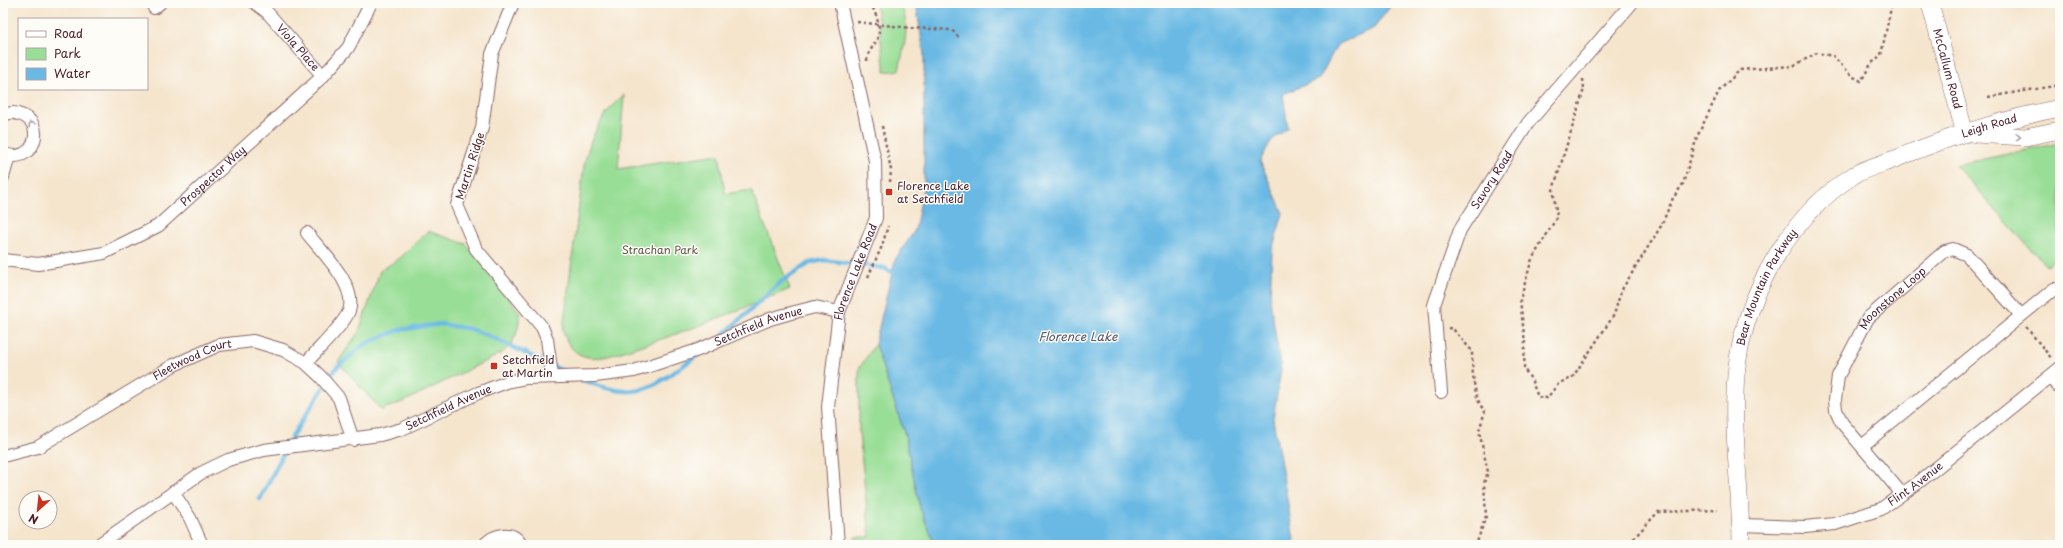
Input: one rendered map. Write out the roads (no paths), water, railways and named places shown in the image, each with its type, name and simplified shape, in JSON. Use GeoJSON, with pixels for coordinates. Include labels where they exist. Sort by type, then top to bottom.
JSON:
{"type":"FeatureCollection","features":[{"type":"Feature","properties":{"kind":"street","name":"Viola Place"},"geometry":{"type":"LineString","coordinates":[[255,3],[267,12],[323,76]]}},
{"type":"Feature","properties":{"kind":"street","name":"Prospector Way"},"geometry":{"type":"LineString","coordinates":[[3,260],[38,264],[104,253],[158,226],[323,76],[348,48],[371,3]]}},
{"type":"Feature","properties":{"kind":"street","name":"Martin Ridge"},"geometry":{"type":"LineString","coordinates":[[513,3],[492,54],[482,128],[457,205],[476,249],[542,328],[547,339],[552,376]]}},
{"type":"Feature","properties":{"kind":"street","name":"Florence Lake Road"},"geometry":{"type":"LineString","coordinates":[[838,545],[828,407],[839,312],[876,218],[875,161],[840,3]]}},
{"type":"Feature","properties":{"kind":"street","name":"Savory Road"},"geometry":{"type":"LineString","coordinates":[[1441,392],[1434,305],[1460,230],[1528,123],[1632,3]]}},
{"type":"Feature","properties":{"kind":"street","name":"McCallum Road"},"geometry":{"type":"LineString","coordinates":[[1930,3],[1965,134]]}},
{"type":"Feature","properties":{"kind":"street","name":"Leigh Road"},"geometry":{"type":"LineString","coordinates":[[1965,134],[2023,115],[2060,108]]}},
{"type":"Feature","properties":{"kind":"street"},"geometry":{"type":"LineString","coordinates":[[3,116],[14,113],[23,115],[30,120],[35,128],[34,142],[26,153],[18,156],[6,155],[3,177]]}},
{"type":"Feature","properties":{"kind":"street","name":"Leigh Road"},"geometry":{"type":"LineString","coordinates":[[1965,134],[2025,137],[2060,130]]}},
{"type":"Feature","properties":{"kind":"street","name":"Bear Mountain Parkway"},"geometry":{"type":"LineString","coordinates":[[1741,545],[1735,403],[1737,368],[1741,339],[1748,316],[1772,261],[1795,230],[1822,200],[1855,175],[1916,150],[1965,134]]}},
{"type":"Feature","properties":{"kind":"street"},"geometry":{"type":"LineString","coordinates":[[306,363],[342,321],[349,310],[351,296],[347,285],[307,233]]}},
{"type":"Feature","properties":{"kind":"street","name":"Moonstone Loop"},"geometry":{"type":"LineString","coordinates":[[1902,494],[1842,422],[1836,410],[1835,400],[1838,376],[1868,318],[1945,251],[1954,249],[1967,254],[2022,319]]}},
{"type":"Feature","properties":{"kind":"street"},"geometry":{"type":"LineString","coordinates":[[1862,446],[2022,319],[2054,289]]}},
{"type":"Feature","properties":{"kind":"street","name":"Setchfield Avenue"},"geometry":{"type":"LineString","coordinates":[[98,545],[201,472],[228,460],[289,446],[353,440],[402,429],[478,393],[507,382],[526,378],[552,376],[595,376],[634,371],[698,350],[791,313],[815,307],[839,312]]}},
{"type":"Feature","properties":{"kind":"street","name":"Fleetwood Court"},"geometry":{"type":"LineString","coordinates":[[3,456],[38,447],[174,365],[219,345],[253,341],[283,350],[306,363],[339,398],[353,440]]}},
{"type":"Feature","properties":{"kind":"street","name":"Flint Avenue"},"geometry":{"type":"LineString","coordinates":[[1741,525],[1805,527],[1835,524],[1881,509],[1919,482],[2050,377],[2057,365]]}},
{"type":"Feature","properties":{"kind":"street"},"geometry":{"type":"LineString","coordinates":[[2050,377],[2060,388]]}},
{"type":"Feature","properties":{"kind":"street"},"geometry":{"type":"LineString","coordinates":[[173,492],[190,518],[202,545]]}},
{"type":"Feature","properties":{"kind":"street"},"geometry":{"type":"LineString","coordinates":[[484,545],[497,535],[505,534],[514,537],[522,545]]}},
{"type":"Feature","properties":{"kind":"water","name":"Florence Lake"},"geometry":{"type":"Polygon","coordinates":[[[916,3],[1393,3],[1374,28],[1337,45],[1319,79],[1283,94],[1288,128],[1271,141],[1260,161],[1283,213],[1272,251],[1270,300],[1281,370],[1273,419],[1295,545],[935,545],[920,508],[905,435],[875,344],[895,260],[915,230],[924,185],[924,54],[916,3]]]}},
{"type":"Feature","properties":{"kind":"waterway"},"geometry":{"type":"LineString","coordinates":[[723,335],[782,281],[810,263],[824,260],[884,268],[892,272]]}},
{"type":"Feature","properties":{"kind":"waterway"},"geometry":{"type":"LineString","coordinates":[[260,499],[294,433],[337,367],[365,344],[399,330],[441,324],[470,329],[487,335],[567,373]]}},
{"type":"Feature","properties":{"kind":"waterway"},"geometry":{"type":"LineString","coordinates":[[583,380],[619,391],[633,391],[657,383],[698,355]]}},
{"type":"Feature","properties":{"kind":"place","name":"Florence Lake at Setchfield"},"geometry":{"type":"Point","coordinates":[889,192]}},
{"type":"Feature","properties":{"kind":"place","name":"Setchfield at Martin"},"geometry":{"type":"Point","coordinates":[494,366]}},
{"type":"Feature","properties":{"kind":"park label","name":"Strachan Park"},"geometry":{"type":"Point","coordinates":[660,250]}}]}
